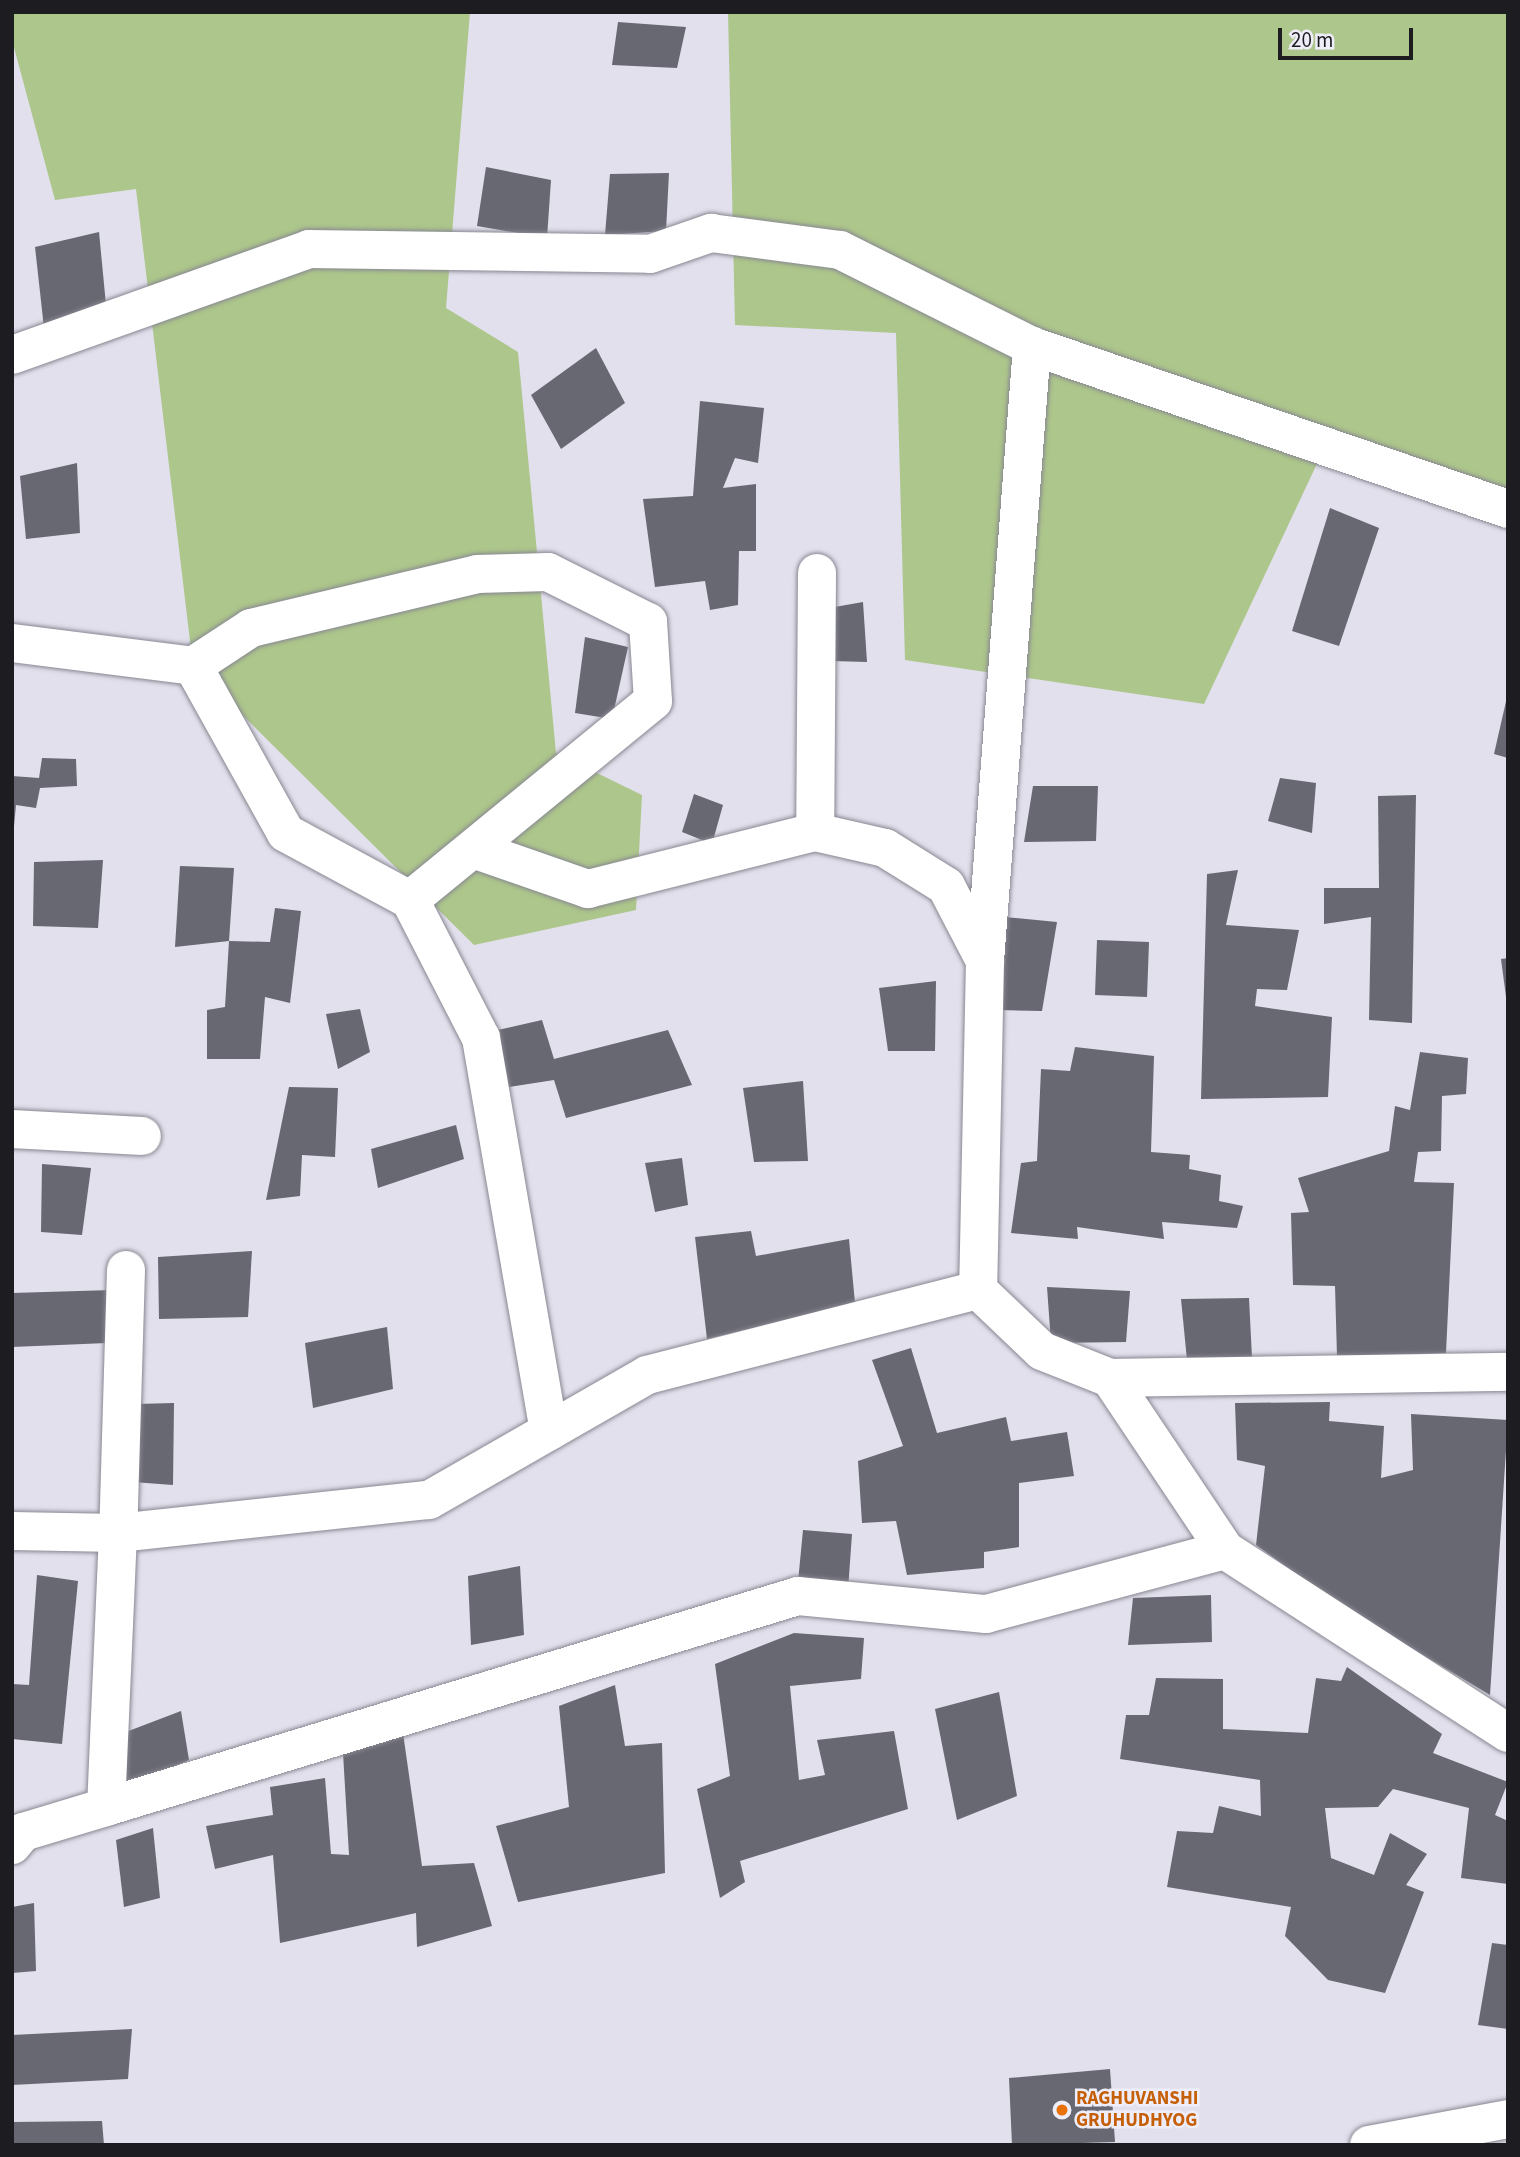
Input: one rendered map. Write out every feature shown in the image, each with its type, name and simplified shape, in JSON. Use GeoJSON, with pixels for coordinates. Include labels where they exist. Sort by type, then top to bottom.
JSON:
{"type":"FeatureCollection","features":[{"type":"Feature","properties":{"kind":"street"},"geometry":{"type":"LineString","coordinates":[[12,355],[309,248],[650,254],[711,233],[840,250],[1032,346],[1508,509]]}},
{"type":"Feature","properties":{"kind":"street"},"geometry":{"type":"LineString","coordinates":[[1032,346],[985,961],[978,1290],[1042,1351],[1110,1378],[1508,1373]]}},
{"type":"Feature","properties":{"kind":"street"},"geometry":{"type":"LineString","coordinates":[[12,643],[193,666],[251,628],[477,574],[548,572],[649,622],[653,701],[410,900]]}},
{"type":"Feature","properties":{"kind":"street"},"geometry":{"type":"LineString","coordinates":[[816,832],[817,573]]}},
{"type":"Feature","properties":{"kind":"street"},"geometry":{"type":"LineString","coordinates":[[193,666],[286,834],[410,900],[481,1038],[549,1431]]}},
{"type":"Feature","properties":{"kind":"street"},"geometry":{"type":"LineString","coordinates":[[473,849],[588,889],[816,832],[885,848],[946,886],[985,961]]}},
{"type":"Feature","properties":{"kind":"street"},"geometry":{"type":"LineString","coordinates":[[12,1129],[142,1136]]}},
{"type":"Feature","properties":{"kind":"street"},"geometry":{"type":"LineString","coordinates":[[106,1807],[126,1269]]}},
{"type":"Feature","properties":{"kind":"street"},"geometry":{"type":"LineString","coordinates":[[12,1531],[118,1534],[429,1500],[647,1375],[978,1290]]}},
{"type":"Feature","properties":{"kind":"street"},"geometry":{"type":"LineString","coordinates":[[1110,1378],[1225,1550],[1508,1733]]}},
{"type":"Feature","properties":{"kind":"street"},"geometry":{"type":"LineString","coordinates":[[12,1845],[23,1832],[799,1596],[986,1614],[1225,1550]]}},
{"type":"Feature","properties":{"kind":"street"},"geometry":{"type":"LineString","coordinates":[[1369,2145],[1508,2119]]}},
{"type":"Feature","properties":{"kind":"green space"},"geometry":{"type":"Polygon","coordinates":[[[12,12],[470,12],[446,308],[518,352],[556,753],[642,795],[636,910],[474,945],[193,666],[136,189],[55,200],[12,40],[12,12]]]}},
{"type":"Feature","properties":{"kind":"green space"},"geometry":{"type":"Polygon","coordinates":[[[728,12],[1508,12],[1508,510],[1323,451],[1204,704],[905,660],[896,333],[735,325],[728,12]]]}},
{"type":"Feature","properties":{"kind":"building"},"geometry":{"type":"Polygon","coordinates":[[[618,22],[686,27],[677,68],[612,65],[618,22]]]}},
{"type":"Feature","properties":{"kind":"building"},"geometry":{"type":"Polygon","coordinates":[[[486,167],[551,180],[547,238],[477,226],[486,167]]]}},
{"type":"Feature","properties":{"kind":"building"},"geometry":{"type":"Polygon","coordinates":[[[669,173],[666,231],[605,235],[610,174],[669,173]]]}},
{"type":"Feature","properties":{"kind":"building"},"geometry":{"type":"Polygon","coordinates":[[[99,232],[106,305],[44,328],[35,247],[99,232]]]}},
{"type":"Feature","properties":{"kind":"building"},"geometry":{"type":"Polygon","coordinates":[[[596,348],[625,403],[561,449],[531,395],[596,348]]]}},
{"type":"Feature","properties":{"kind":"building"},"geometry":{"type":"Polygon","coordinates":[[[700,401],[764,408],[758,463],[735,458],[723,488],[756,484],[756,551],[739,551],[738,605],[710,610],[705,581],[655,587],[643,499],[693,496],[700,401]]]}},
{"type":"Feature","properties":{"kind":"building"},"geometry":{"type":"Polygon","coordinates":[[[77,463],[80,533],[26,539],[20,476],[77,463]]]}},
{"type":"Feature","properties":{"kind":"building"},"geometry":{"type":"Polygon","coordinates":[[[1330,508],[1379,528],[1339,646],[1292,631],[1330,508]]]}},
{"type":"Feature","properties":{"kind":"building"},"geometry":{"type":"Polygon","coordinates":[[[863,602],[867,662],[832,661],[829,608],[863,602]]]}},
{"type":"Feature","properties":{"kind":"building"},"geometry":{"type":"Polygon","coordinates":[[[585,637],[628,647],[612,719],[575,713],[585,637]]]}},
{"type":"Feature","properties":{"kind":"building"},"geometry":{"type":"Polygon","coordinates":[[[1508,697],[1508,758],[1494,754],[1508,697]]]}},
{"type":"Feature","properties":{"kind":"building"},"geometry":{"type":"Polygon","coordinates":[[[42,758],[76,759],[77,786],[40,788],[36,808],[16,805],[12,847],[12,776],[39,778],[42,758]]]}},
{"type":"Feature","properties":{"kind":"building"},"geometry":{"type":"Polygon","coordinates":[[[1280,778],[1316,783],[1312,833],[1268,821],[1280,778]]]}},
{"type":"Feature","properties":{"kind":"building"},"geometry":{"type":"Polygon","coordinates":[[[1033,786],[1098,786],[1096,841],[1024,842],[1033,786]]]}},
{"type":"Feature","properties":{"kind":"building"},"geometry":{"type":"Polygon","coordinates":[[[694,794],[723,805],[712,844],[682,832],[694,794]]]}},
{"type":"Feature","properties":{"kind":"building"},"geometry":{"type":"Polygon","coordinates":[[[1416,795],[1412,1023],[1369,1020],[1371,917],[1324,924],[1324,888],[1379,888],[1378,796],[1416,795]]]}},
{"type":"Feature","properties":{"kind":"building"},"geometry":{"type":"Polygon","coordinates":[[[103,860],[98,928],[33,926],[34,862],[103,860]]]}},
{"type":"Feature","properties":{"kind":"building"},"geometry":{"type":"Polygon","coordinates":[[[180,866],[234,868],[229,941],[175,947],[180,866]]]}},
{"type":"Feature","properties":{"kind":"building"},"geometry":{"type":"Polygon","coordinates":[[[1238,870],[1226,925],[1299,930],[1287,990],[1257,989],[1255,1006],[1332,1017],[1328,1097],[1201,1099],[1207,874],[1238,870]]]}},
{"type":"Feature","properties":{"kind":"building"},"geometry":{"type":"Polygon","coordinates":[[[275,908],[301,911],[290,1003],[265,997],[260,1059],[207,1059],[207,1010],[225,1007],[229,941],[270,942],[275,908]]]}},
{"type":"Feature","properties":{"kind":"building"},"geometry":{"type":"Polygon","coordinates":[[[1005,917],[1057,922],[1042,1011],[999,1010],[1005,917]]]}},
{"type":"Feature","properties":{"kind":"building"},"geometry":{"type":"Polygon","coordinates":[[[1097,940],[1149,942],[1147,997],[1095,995],[1097,940]]]}},
{"type":"Feature","properties":{"kind":"building"},"geometry":{"type":"Polygon","coordinates":[[[1508,958],[1508,997],[1506,997],[1501,959],[1508,958]]]}},
{"type":"Feature","properties":{"kind":"building"},"geometry":{"type":"Polygon","coordinates":[[[936,981],[935,1051],[888,1051],[879,988],[936,981]]]}},
{"type":"Feature","properties":{"kind":"building"},"geometry":{"type":"Polygon","coordinates":[[[360,1009],[370,1052],[338,1069],[326,1014],[360,1009]]]}},
{"type":"Feature","properties":{"kind":"building"},"geometry":{"type":"Polygon","coordinates":[[[542,1020],[554,1059],[668,1030],[692,1085],[566,1118],[554,1080],[509,1087],[498,1030],[542,1020]]]}},
{"type":"Feature","properties":{"kind":"building"},"geometry":{"type":"Polygon","coordinates":[[[1075,1047],[1154,1056],[1151,1152],[1190,1155],[1189,1169],[1221,1175],[1219,1201],[1243,1206],[1237,1228],[1162,1222],[1164,1239],[1077,1227],[1078,1239],[1011,1233],[1021,1163],[1037,1161],[1041,1069],[1070,1071],[1075,1047]]]}},
{"type":"Feature","properties":{"kind":"building"},"geometry":{"type":"Polygon","coordinates":[[[1420,1052],[1468,1058],[1466,1094],[1442,1096],[1441,1151],[1418,1152],[1414,1182],[1454,1183],[1446,1353],[1337,1357],[1335,1286],[1293,1285],[1291,1213],[1309,1212],[1298,1178],[1389,1151],[1395,1106],[1410,1110],[1420,1052]]]}},
{"type":"Feature","properties":{"kind":"building"},"geometry":{"type":"Polygon","coordinates":[[[803,1081],[808,1161],[754,1162],[743,1088],[803,1081]]]}},
{"type":"Feature","properties":{"kind":"building"},"geometry":{"type":"Polygon","coordinates":[[[289,1087],[338,1088],[335,1157],[302,1155],[300,1196],[266,1200],[289,1087]]]}},
{"type":"Feature","properties":{"kind":"building"},"geometry":{"type":"Polygon","coordinates":[[[456,1125],[464,1159],[378,1188],[371,1149],[456,1125]]]}},
{"type":"Feature","properties":{"kind":"building"},"geometry":{"type":"Polygon","coordinates":[[[682,1158],[688,1205],[655,1212],[645,1163],[682,1158]]]}},
{"type":"Feature","properties":{"kind":"building"},"geometry":{"type":"Polygon","coordinates":[[[42,1164],[91,1168],[82,1235],[41,1232],[42,1164]]]}},
{"type":"Feature","properties":{"kind":"building"},"geometry":{"type":"Polygon","coordinates":[[[751,1231],[756,1256],[849,1239],[855,1303],[707,1339],[695,1237],[751,1231]]]}},
{"type":"Feature","properties":{"kind":"building"},"geometry":{"type":"Polygon","coordinates":[[[252,1251],[248,1317],[159,1319],[158,1257],[252,1251]]]}},
{"type":"Feature","properties":{"kind":"building"},"geometry":{"type":"Polygon","coordinates":[[[1047,1287],[1130,1291],[1126,1342],[1051,1343],[1047,1287]]]}},
{"type":"Feature","properties":{"kind":"building"},"geometry":{"type":"Polygon","coordinates":[[[112,1290],[107,1343],[12,1347],[12,1293],[112,1290]]]}},
{"type":"Feature","properties":{"kind":"building"},"geometry":{"type":"Polygon","coordinates":[[[1249,1298],[1252,1358],[1187,1360],[1181,1299],[1249,1298]]]}},
{"type":"Feature","properties":{"kind":"building"},"geometry":{"type":"Polygon","coordinates":[[[387,1327],[393,1389],[313,1408],[305,1343],[387,1327]]]}},
{"type":"Feature","properties":{"kind":"building"},"geometry":{"type":"Polygon","coordinates":[[[911,1348],[937,1433],[1006,1417],[1011,1441],[1067,1432],[1074,1476],[1019,1483],[1019,1547],[984,1552],[984,1568],[907,1575],[896,1521],[862,1523],[858,1461],[903,1446],[872,1360],[911,1348]]]}},
{"type":"Feature","properties":{"kind":"building"},"geometry":{"type":"Polygon","coordinates":[[[1330,1402],[1329,1421],[1384,1426],[1381,1478],[1413,1470],[1411,1414],[1508,1420],[1490,1695],[1341,1606],[1256,1545],[1265,1466],[1237,1460],[1235,1403],[1330,1402]]]}},
{"type":"Feature","properties":{"kind":"building"},"geometry":{"type":"Polygon","coordinates":[[[174,1403],[173,1485],[133,1482],[136,1404],[174,1403]]]}},
{"type":"Feature","properties":{"kind":"building"},"geometry":{"type":"Polygon","coordinates":[[[803,1530],[852,1534],[848,1590],[798,1582],[803,1530]]]}},
{"type":"Feature","properties":{"kind":"building"},"geometry":{"type":"Polygon","coordinates":[[[520,1566],[524,1635],[471,1645],[468,1576],[520,1566]]]}},
{"type":"Feature","properties":{"kind":"building"},"geometry":{"type":"Polygon","coordinates":[[[37,1575],[78,1581],[62,1744],[12,1739],[12,1684],[29,1685],[37,1575]]]}},
{"type":"Feature","properties":{"kind":"building"},"geometry":{"type":"Polygon","coordinates":[[[1211,1595],[1212,1642],[1128,1645],[1133,1598],[1211,1595]]]}},
{"type":"Feature","properties":{"kind":"building"},"geometry":{"type":"Polygon","coordinates":[[[794,1633],[864,1638],[861,1679],[790,1686],[799,1780],[825,1775],[817,1740],[894,1731],[908,1809],[740,1861],[745,1882],[720,1898],[697,1789],[730,1776],[715,1664],[794,1633]]]}},
{"type":"Feature","properties":{"kind":"building"},"geometry":{"type":"Polygon","coordinates":[[[1347,1667],[1442,1734],[1433,1753],[1508,1782],[1495,1815],[1508,1821],[1508,1884],[1461,1878],[1469,1808],[1393,1789],[1378,1807],[1325,1808],[1331,1858],[1374,1875],[1390,1833],[1427,1854],[1406,1885],[1424,1892],[1385,1993],[1328,1980],[1285,1936],[1291,1907],[1167,1887],[1177,1831],[1213,1833],[1219,1806],[1261,1816],[1260,1780],[1120,1759],[1126,1715],[1149,1715],[1156,1678],[1223,1679],[1223,1729],[1308,1733],[1316,1678],[1341,1681],[1347,1667]]]}},
{"type":"Feature","properties":{"kind":"building"},"geometry":{"type":"Polygon","coordinates":[[[615,1685],[625,1746],[662,1743],[665,1873],[518,1902],[496,1826],[569,1807],[559,1706],[615,1685]]]}},
{"type":"Feature","properties":{"kind":"building"},"geometry":{"type":"Polygon","coordinates":[[[999,1692],[1017,1796],[957,1820],[935,1709],[999,1692]]]}},
{"type":"Feature","properties":{"kind":"building"},"geometry":{"type":"Polygon","coordinates":[[[181,1711],[189,1760],[128,1787],[118,1735],[181,1711]]]}},
{"type":"Feature","properties":{"kind":"building"},"geometry":{"type":"Polygon","coordinates":[[[403,1733],[422,1866],[474,1863],[492,1926],[417,1947],[416,1913],[280,1943],[273,1855],[215,1869],[206,1826],[273,1815],[270,1787],[325,1778],[331,1854],[349,1855],[343,1753],[403,1733]]]}},
{"type":"Feature","properties":{"kind":"building"},"geometry":{"type":"Polygon","coordinates":[[[153,1828],[160,1898],[124,1907],[116,1840],[153,1828]]]}},
{"type":"Feature","properties":{"kind":"building"},"geometry":{"type":"Polygon","coordinates":[[[34,1903],[36,1971],[12,1973],[12,1907],[34,1903]]]}},
{"type":"Feature","properties":{"kind":"building"},"geometry":{"type":"Polygon","coordinates":[[[1492,1943],[1508,1945],[1508,2029],[1478,2025],[1492,1943]]]}},
{"type":"Feature","properties":{"kind":"building"},"geometry":{"type":"Polygon","coordinates":[[[132,2029],[128,2079],[12,2085],[12,2035],[132,2029]]]}},
{"type":"Feature","properties":{"kind":"building","name":"RAGHUVANSHI GRUHUDHYOG"},"geometry":{"type":"Polygon","coordinates":[[[1110,2069],[1115,2142],[1012,2145],[1009,2078],[1110,2069]]]}},
{"type":"Feature","properties":{"kind":"building"},"geometry":{"type":"Polygon","coordinates":[[[102,2121],[104,2145],[12,2145],[12,2122],[102,2121]]]}},
{"type":"Feature","properties":{"kind":"place","name":"RAGHUVANSHI GRUHUDHYOG"},"geometry":{"type":"Point","coordinates":[1062,2110]}}]}
